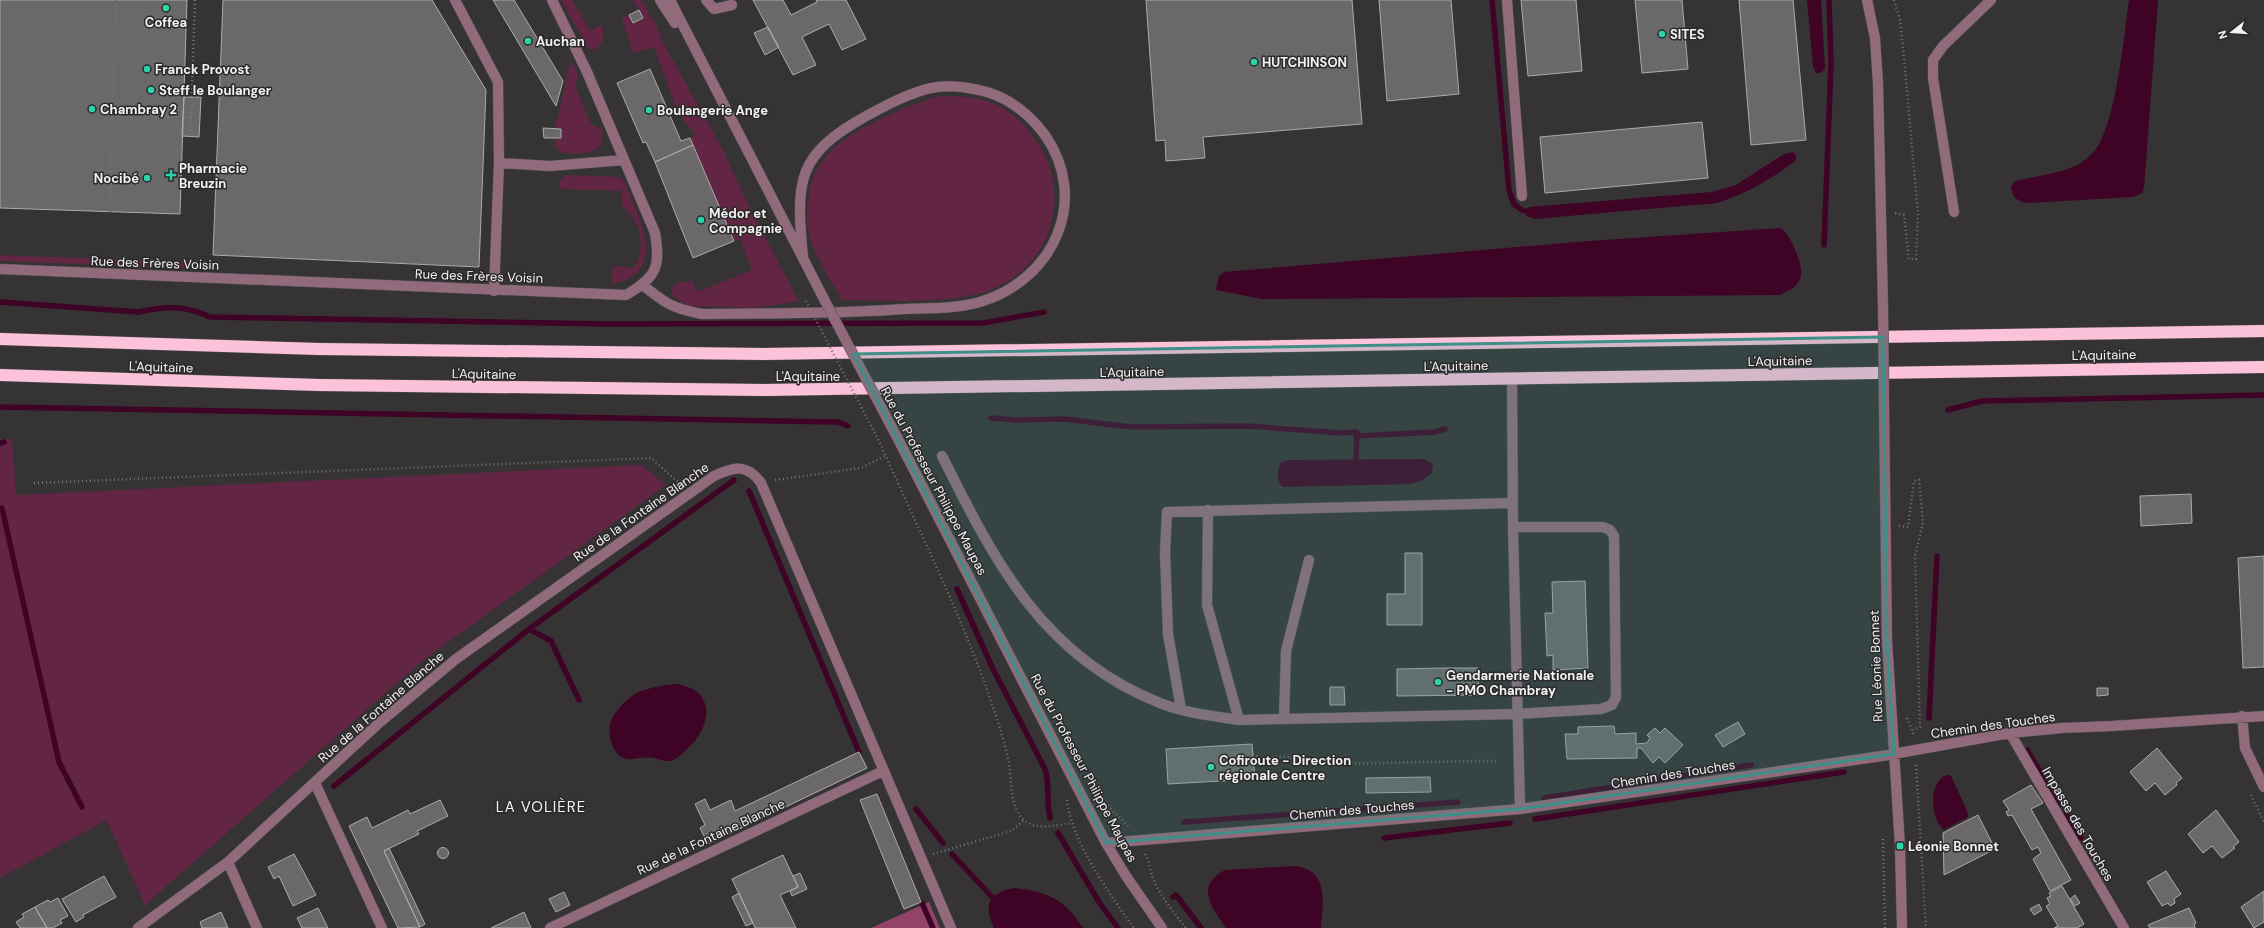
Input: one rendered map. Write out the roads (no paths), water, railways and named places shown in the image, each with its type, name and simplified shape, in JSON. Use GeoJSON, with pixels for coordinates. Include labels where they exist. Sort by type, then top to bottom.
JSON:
{"type":"FeatureCollection","features":[{"type":"Feature","properties":{"kind":"highway","name":"L'Aquitaine"},"geometry":{"type":"LineString","coordinates":[[0,339],[320,349],[772,354],[2264,331]]}},
{"type":"Feature","properties":{"kind":"highway","name":"L'Aquitaine"},"geometry":{"type":"LineString","coordinates":[[0,375],[327,386],[764,390],[2264,367]]}},
{"type":"Feature","properties":{"kind":"street"},"geometry":{"type":"LineString","coordinates":[[455,0],[498,82],[499,163],[494,290]]}},
{"type":"Feature","properties":{"kind":"street","name":"Rue des Frères Voisin"},"geometry":{"type":"LineString","coordinates":[[0,269],[494,290],[626,294],[643,285],[652,277],[656,264],[658,248],[655,233],[587,72],[552,0]]}},
{"type":"Feature","properties":{"kind":"street","name":"Rue du Professeur Philippe Maupas"},"geometry":{"type":"LineString","coordinates":[[660,0],[690,42]]}},
{"type":"Feature","properties":{"kind":"street","name":"Rue du Professeur Philippe Maupas"},"geometry":{"type":"LineString","coordinates":[[670,0],[690,42],[824,301],[900,443],[1106,843],[1126,876],[1162,928]]}},
{"type":"Feature","properties":{"kind":"street"},"geometry":{"type":"LineString","coordinates":[[706,0],[714,9],[732,4]]}},
{"type":"Feature","properties":{"kind":"street"},"geometry":{"type":"LineString","coordinates":[[1507,0],[1522,196]]}},
{"type":"Feature","properties":{"kind":"street","name":"Rue Léonie Bonnet"},"geometry":{"type":"LineString","coordinates":[[1867,0],[1875,38],[1878,83],[1883,306],[1887,640],[1902,928]]}},
{"type":"Feature","properties":{"kind":"street"},"geometry":{"type":"LineString","coordinates":[[1954,212],[1933,78],[1933,60],[1943,46],[1991,0]]}},
{"type":"Feature","properties":{"kind":"street"},"geometry":{"type":"LineString","coordinates":[[643,285],[662,302],[678,310],[702,314],[860,312],[959,306],[980,302],[998,296],[1032,273],[1045,259],[1054,244],[1061,227],[1065,190],[1055,154],[1045,136],[1028,116],[1014,105],[995,95],[961,86],[932,88],[917,92],[847,127],[829,139],[818,150],[808,165],[799,194],[798,207],[803,258]]}},
{"type":"Feature","properties":{"kind":"street"},"geometry":{"type":"LineString","coordinates":[[499,163],[550,166],[624,160]]}},
{"type":"Feature","properties":{"kind":"street"},"geometry":{"type":"LineString","coordinates":[[1512,379],[1513,527],[1520,809]]}},
{"type":"Feature","properties":{"kind":"street"},"geometry":{"type":"LineString","coordinates":[[942,456],[968,509],[1016,590],[1050,630],[1084,662],[1124,687],[1161,704],[1240,720],[1517,714],[1601,709],[1612,705],[1616,697],[1616,571],[1614,536],[1610,530],[1604,527],[1513,527]]}},
{"type":"Feature","properties":{"kind":"street","name":"Rue de la Fontaine Blanche"},"geometry":{"type":"LineString","coordinates":[[138,928],[228,862],[379,723],[456,659],[714,476],[729,470],[743,469],[754,473],[761,483],[951,928]]}},
{"type":"Feature","properties":{"kind":"street"},"geometry":{"type":"LineString","coordinates":[[1182,709],[1168,634],[1164,553],[1167,512],[1513,503]]}},
{"type":"Feature","properties":{"kind":"street"},"geometry":{"type":"LineString","coordinates":[[1208,510],[1207,605],[1240,720]]}},
{"type":"Feature","properties":{"kind":"street"},"geometry":{"type":"LineString","coordinates":[[1284,719],[1286,651],[1309,560]]}},
{"type":"Feature","properties":{"kind":"street"},"geometry":{"type":"LineString","coordinates":[[2242,716],[2245,748],[2264,787]]}},
{"type":"Feature","properties":{"kind":"street","name":"Chemin des Touches"},"geometry":{"type":"LineString","coordinates":[[1106,843],[1520,809],[1894,754],[2010,733],[2062,728],[2112,726],[2242,716],[2264,716]]}},
{"type":"Feature","properties":{"kind":"street","name":"Impasse des Touches"},"geometry":{"type":"LineString","coordinates":[[2010,733],[2124,928]]}},
{"type":"Feature","properties":{"kind":"street","name":"Rue de la Fontaine Blanche"},"geometry":{"type":"LineString","coordinates":[[550,928],[883,771]]}},
{"type":"Feature","properties":{"kind":"street","name":"Rue de la Fontaine Blanche"},"geometry":{"type":"LineString","coordinates":[[315,782],[382,928]]}},
{"type":"Feature","properties":{"kind":"street"},"geometry":{"type":"LineString","coordinates":[[228,862],[257,928]]}},
{"type":"Feature","properties":{"kind":"waterway"},"geometry":{"type":"LineString","coordinates":[[1492,0],[1509,190],[1514,204],[1522,210]]}},
{"type":"Feature","properties":{"kind":"waterway"},"geometry":{"type":"LineString","coordinates":[[1824,245],[1831,63],[1829,0]]}},
{"type":"Feature","properties":{"kind":"waterway"},"geometry":{"type":"LineString","coordinates":[[0,302],[138,312],[175,308],[192,310],[210,317],[608,324],[983,323],[1044,312]]}},
{"type":"Feature","properties":{"kind":"waterway"},"geometry":{"type":"LineString","coordinates":[[1948,410],[1982,401],[2264,395]]}},
{"type":"Feature","properties":{"kind":"waterway"},"geometry":{"type":"LineString","coordinates":[[0,407],[838,422],[848,426]]}},
{"type":"Feature","properties":{"kind":"waterway"},"geometry":{"type":"LineString","coordinates":[[991,418],[1016,420],[1065,419],[1131,427],[1247,426],[1341,433],[1357,432],[1356,459]]}},
{"type":"Feature","properties":{"kind":"waterway"},"geometry":{"type":"LineString","coordinates":[[1356,436],[1435,432],[1445,429]]}},
{"type":"Feature","properties":{"kind":"waterway"},"geometry":{"type":"LineString","coordinates":[[0,443],[4,442]]}},
{"type":"Feature","properties":{"kind":"waterway"},"geometry":{"type":"LineString","coordinates":[[579,700],[551,641],[529,629],[734,480]]}},
{"type":"Feature","properties":{"kind":"waterway"},"geometry":{"type":"LineString","coordinates":[[749,491],[859,752]]}},
{"type":"Feature","properties":{"kind":"waterway"},"geometry":{"type":"LineString","coordinates":[[2,508],[59,762],[82,807]]}},
{"type":"Feature","properties":{"kind":"waterway"},"geometry":{"type":"LineString","coordinates":[[1929,718],[1937,556]]}},
{"type":"Feature","properties":{"kind":"waterway"},"geometry":{"type":"LineString","coordinates":[[957,589],[993,669],[1045,769],[1050,818]]}},
{"type":"Feature","properties":{"kind":"waterway"},"geometry":{"type":"LineString","coordinates":[[334,786],[529,629]]}},
{"type":"Feature","properties":{"kind":"waterway"},"geometry":{"type":"LineString","coordinates":[[2027,750],[2060,804]]}},
{"type":"Feature","properties":{"kind":"waterway"},"geometry":{"type":"LineString","coordinates":[[1544,798],[1751,765]]}},
{"type":"Feature","properties":{"kind":"waterway"},"geometry":{"type":"LineString","coordinates":[[1535,819],[1844,772]]}},
{"type":"Feature","properties":{"kind":"waterway"},"geometry":{"type":"LineString","coordinates":[[1184,822],[1458,802]]}},
{"type":"Feature","properties":{"kind":"waterway"},"geometry":{"type":"LineString","coordinates":[[916,809],[943,843]]}},
{"type":"Feature","properties":{"kind":"waterway"},"geometry":{"type":"LineString","coordinates":[[2066,814],[2081,838]]}},
{"type":"Feature","properties":{"kind":"waterway"},"geometry":{"type":"LineString","coordinates":[[1384,838],[1510,823]]}},
{"type":"Feature","properties":{"kind":"waterway"},"geometry":{"type":"LineString","coordinates":[[1058,833],[1099,902],[1118,928]]}},
{"type":"Feature","properties":{"kind":"waterway"},"geometry":{"type":"LineString","coordinates":[[952,854],[992,897]]}},
{"type":"Feature","properties":{"kind":"waterway"},"geometry":{"type":"LineString","coordinates":[[1173,897],[1176,895],[1201,928]]}},
{"type":"Feature","properties":{"kind":"waterway"},"geometry":{"type":"LineString","coordinates":[[922,903],[933,928]]}},
{"type":"Feature","properties":{"kind":"place","name":"Coffea"},"geometry":{"type":"Point","coordinates":[166,8]}},
{"type":"Feature","properties":{"kind":"place","name":"SITES"},"geometry":{"type":"Point","coordinates":[1662,34]}},
{"type":"Feature","properties":{"kind":"place","name":"Auchan"},"geometry":{"type":"Point","coordinates":[528,41]}},
{"type":"Feature","properties":{"kind":"place","name":"HUTCHINSON"},"geometry":{"type":"Point","coordinates":[1254,62]}},
{"type":"Feature","properties":{"kind":"place","name":"Franck Provost"},"geometry":{"type":"Point","coordinates":[147,69]}},
{"type":"Feature","properties":{"kind":"place","name":"Steff le Boulanger"},"geometry":{"type":"Point","coordinates":[151,90]}},
{"type":"Feature","properties":{"kind":"place","name":"Chambray 2"},"geometry":{"type":"Point","coordinates":[92,109]}},
{"type":"Feature","properties":{"kind":"place","name":"Boulangerie Ange"},"geometry":{"type":"Point","coordinates":[649,110]}},
{"type":"Feature","properties":{"kind":"place","name":"Pharmacie Breuzin"},"geometry":{"type":"Point","coordinates":[171,175]}},
{"type":"Feature","properties":{"kind":"place","name":"Nocibé"},"geometry":{"type":"Point","coordinates":[147,178]}},
{"type":"Feature","properties":{"kind":"place","name":"Médor et Compagnie"},"geometry":{"type":"Point","coordinates":[701,220]}},
{"type":"Feature","properties":{"kind":"place","name":"Gendarmerie Nationale - PMO Chambray"},"geometry":{"type":"Point","coordinates":[1438,682]}},
{"type":"Feature","properties":{"kind":"place","name":"Cofiroute - Direction régionale Centre"},"geometry":{"type":"Point","coordinates":[1211,767]}},
{"type":"Feature","properties":{"kind":"place","name":"Léonie Bonnet"},"geometry":{"type":"Point","coordinates":[1900,846]}},
{"type":"Feature","properties":{"kind":"district","name":"LA VOLIÈRE"},"geometry":{"type":"Point","coordinates":[541,807]}}]}
